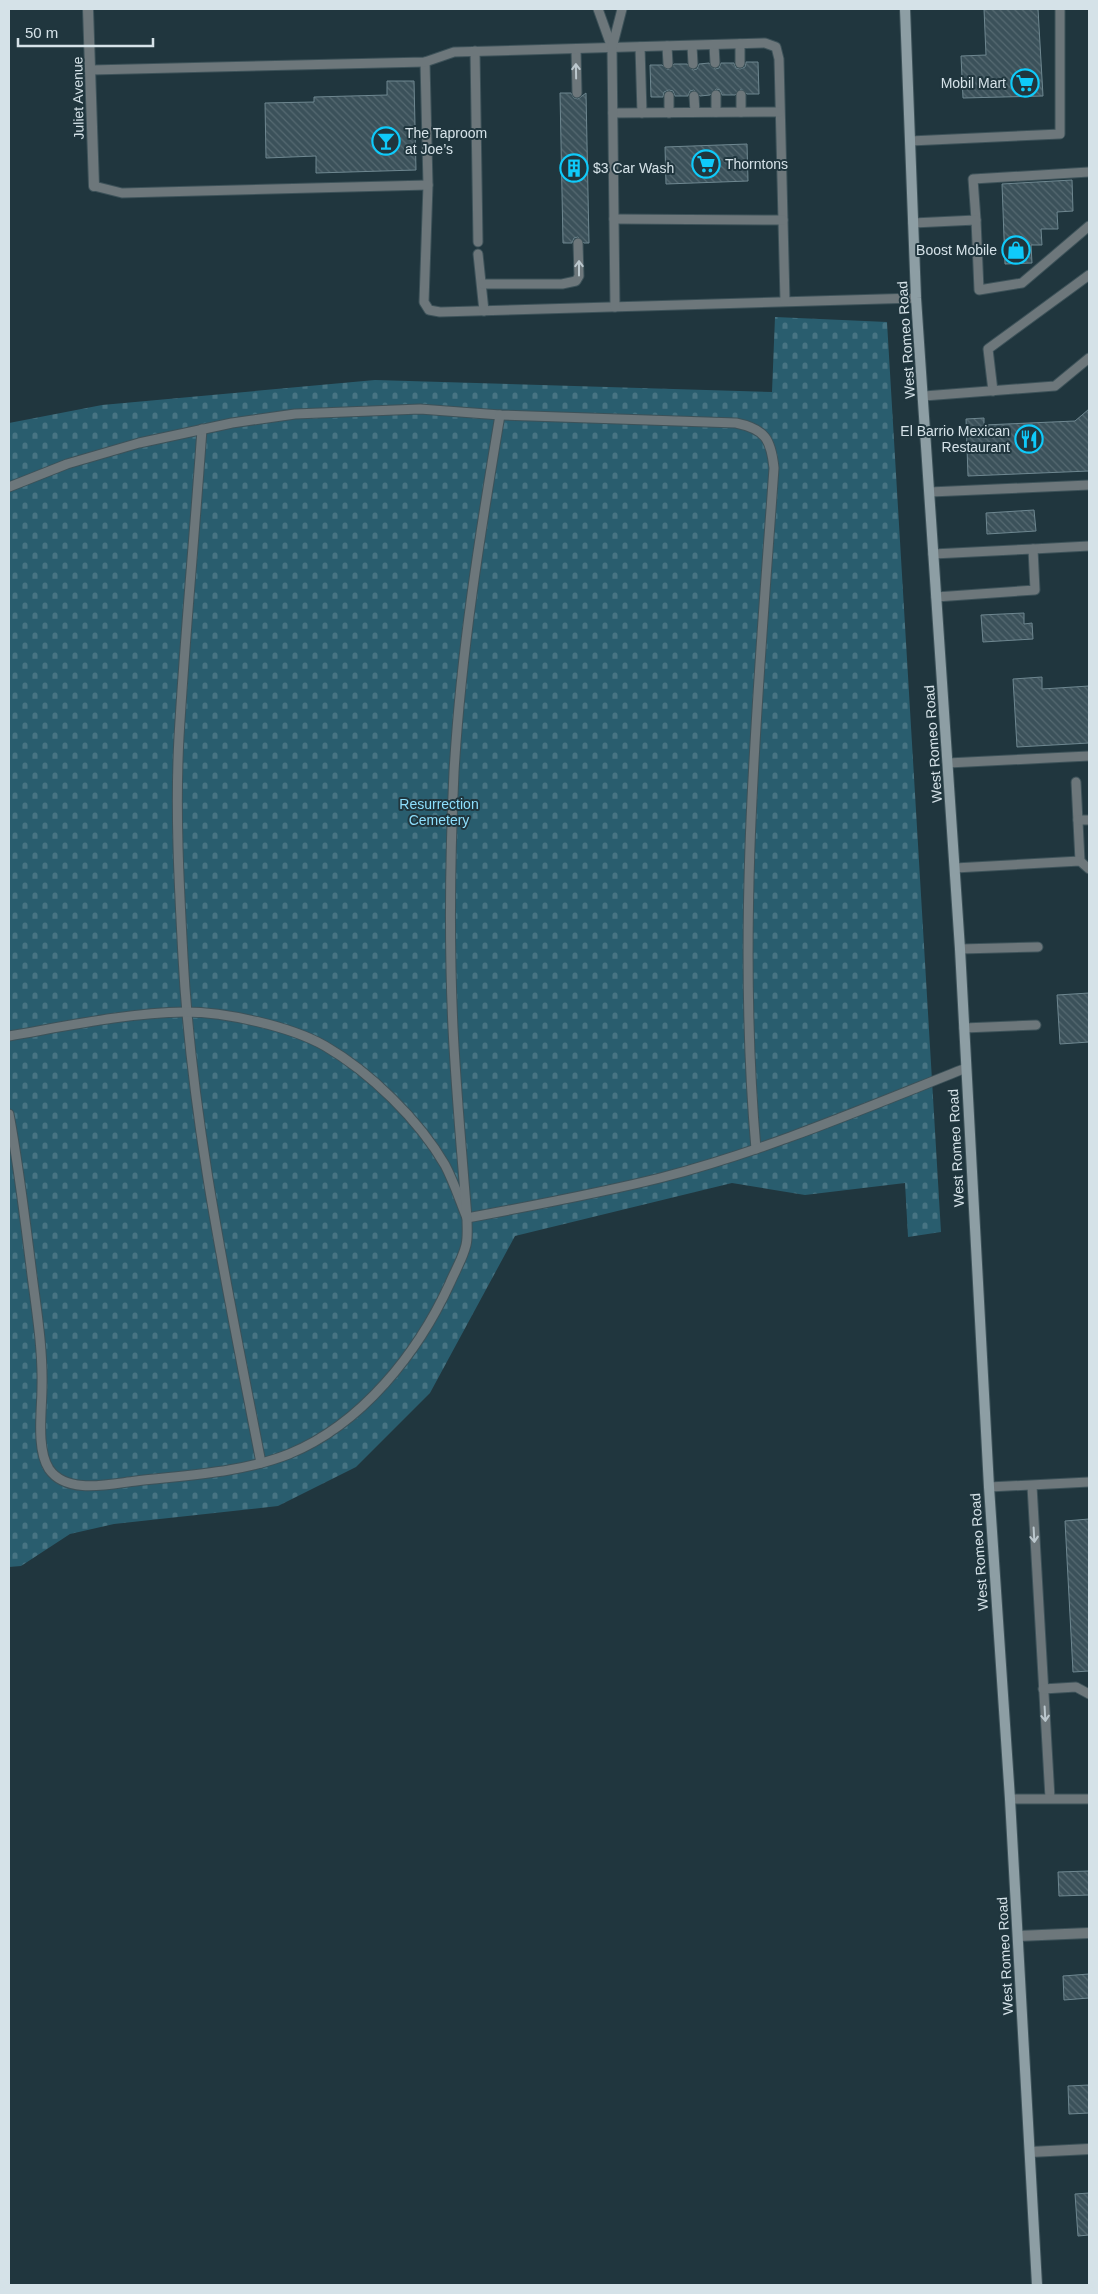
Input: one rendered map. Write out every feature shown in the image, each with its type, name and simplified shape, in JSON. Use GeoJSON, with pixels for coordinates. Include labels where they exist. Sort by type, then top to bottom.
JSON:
{"type":"FeatureCollection","features":[{"type":"Feature","properties":{"kind":"main road","name":"West Romeo Road"},"geometry":{"type":"LineString","coordinates":[[905,9],[916,298],[960,949],[989,1487],[1010,1799],[1037,2285]]}},
{"type":"Feature","properties":{"kind":"street","name":"Juliet Avenue"},"geometry":{"type":"LineString","coordinates":[[88,9],[94,186]]}},
{"type":"Feature","properties":{"kind":"street"},"geometry":{"type":"LineString","coordinates":[[1018,1936],[1089,1932]]}},
{"type":"Feature","properties":{"kind":"street"},"geometry":{"type":"LineString","coordinates":[[1030,2152],[1089,2149]]}},
{"type":"Feature","properties":{"kind":"lane"},"geometry":{"type":"LineString","coordinates":[[598,9],[612,48]]}},
{"type":"Feature","properties":{"kind":"lane"},"geometry":{"type":"LineString","coordinates":[[614,307],[612,48],[622,9]]}},
{"type":"Feature","properties":{"kind":"lane"},"geometry":{"type":"LineString","coordinates":[[910,141],[1060,134],[1060,9]]}},
{"type":"Feature","properties":{"kind":"lane"},"geometry":{"type":"LineString","coordinates":[[91,70],[425,62],[454,52],[765,43],[776,47],[779,59],[785,301]]}},
{"type":"Feature","properties":{"kind":"lane"},"geometry":{"type":"LineString","coordinates":[[714,44],[715,63]]}},
{"type":"Feature","properties":{"kind":"lane"},"geometry":{"type":"LineString","coordinates":[[740,44],[740,63]]}},
{"type":"Feature","properties":{"kind":"lane"},"geometry":{"type":"LineString","coordinates":[[667,46],[668,64]]}},
{"type":"Feature","properties":{"kind":"lane"},"geometry":{"type":"LineString","coordinates":[[692,46],[693,64]]}},
{"type":"Feature","properties":{"kind":"lane"},"geometry":{"type":"LineString","coordinates":[[640,47],[642,113]]}},
{"type":"Feature","properties":{"kind":"lane"},"geometry":{"type":"LineString","coordinates":[[576,48],[576,93]]}},
{"type":"Feature","properties":{"kind":"lane"},"geometry":{"type":"LineString","coordinates":[[475,51],[478,242]]}},
{"type":"Feature","properties":{"kind":"lane"},"geometry":{"type":"LineString","coordinates":[[425,62],[428,185],[424,302],[429,310],[440,312],[484,311],[916,298]]}},
{"type":"Feature","properties":{"kind":"lane"},"geometry":{"type":"LineString","coordinates":[[741,94],[741,112]]}},
{"type":"Feature","properties":{"kind":"lane"},"geometry":{"type":"LineString","coordinates":[[716,95],[716,112]]}},
{"type":"Feature","properties":{"kind":"lane"},"geometry":{"type":"LineString","coordinates":[[668,96],[669,113]]}},
{"type":"Feature","properties":{"kind":"lane"},"geometry":{"type":"LineString","coordinates":[[694,96],[695,112]]}},
{"type":"Feature","properties":{"kind":"lane"},"geometry":{"type":"LineString","coordinates":[[613,114],[779,112]]}},
{"type":"Feature","properties":{"kind":"lane"},"geometry":{"type":"LineString","coordinates":[[1089,172],[973,179],[979,290],[1022,283],[1089,226]]}},
{"type":"Feature","properties":{"kind":"lane"},"geometry":{"type":"LineString","coordinates":[[94,186],[122,194],[428,185]]}},
{"type":"Feature","properties":{"kind":"lane"},"geometry":{"type":"LineString","coordinates":[[614,219],[783,220]]}},
{"type":"Feature","properties":{"kind":"lane"},"geometry":{"type":"LineString","coordinates":[[913,223],[976,220]]}},
{"type":"Feature","properties":{"kind":"lane"},"geometry":{"type":"LineString","coordinates":[[483,284],[562,284],[576,281],[579,276],[578,243]]}},
{"type":"Feature","properties":{"kind":"lane"},"geometry":{"type":"LineString","coordinates":[[478,254],[483,284],[484,311]]}},
{"type":"Feature","properties":{"kind":"lane"},"geometry":{"type":"LineString","coordinates":[[993,391],[988,348],[1089,275]]}},
{"type":"Feature","properties":{"kind":"lane"},"geometry":{"type":"LineString","coordinates":[[924,396],[1055,386],[1089,358]]}},
{"type":"Feature","properties":{"kind":"lane"},"geometry":{"type":"LineString","coordinates":[[9,487],[67,464],[139,443],[202,429],[295,414],[420,409],[736,423],[752,426],[769,441],[774,468],[753,780],[748,894],[750,1077],[756,1149]]}},
{"type":"Feature","properties":{"kind":"lane"},"geometry":{"type":"LineString","coordinates":[[9,1114],[41,1348],[42,1432],[48,1467],[63,1480],[88,1486],[222,1472],[261,1463],[315,1442],[340,1425],[381,1386],[403,1360],[442,1301],[466,1244],[467,1218],[453,1027],[451,863],[454,771],[467,622],[478,541],[500,414]]}},
{"type":"Feature","properties":{"kind":"lane"},"geometry":{"type":"LineString","coordinates":[[202,429],[179,739],[180,894],[187,1012],[209,1188],[261,1463]]}},
{"type":"Feature","properties":{"kind":"lane"},"geometry":{"type":"LineString","coordinates":[[930,492],[1089,485]]}},
{"type":"Feature","properties":{"kind":"lane"},"geometry":{"type":"LineString","coordinates":[[933,554],[1089,546]]}},
{"type":"Feature","properties":{"kind":"lane"},"geometry":{"type":"LineString","coordinates":[[936,597],[1035,590],[1033,548]]}},
{"type":"Feature","properties":{"kind":"lane"},"geometry":{"type":"LineString","coordinates":[[948,764],[1089,756]]}},
{"type":"Feature","properties":{"kind":"lane"},"geometry":{"type":"LineString","coordinates":[[1076,782],[1080,861],[1089,870]]}},
{"type":"Feature","properties":{"kind":"lane"},"geometry":{"type":"LineString","coordinates":[[1078,820],[1089,820]]}},
{"type":"Feature","properties":{"kind":"lane"},"geometry":{"type":"LineString","coordinates":[[955,868],[1080,861]]}},
{"type":"Feature","properties":{"kind":"lane"},"geometry":{"type":"LineString","coordinates":[[960,949],[1038,947]]}},
{"type":"Feature","properties":{"kind":"lane"},"geometry":{"type":"LineString","coordinates":[[9,1036],[144,1014],[187,1012],[218,1014],[287,1032],[323,1045],[353,1064],[390,1097],[422,1132],[445,1166],[467,1218]]}},
{"type":"Feature","properties":{"kind":"lane"},"geometry":{"type":"LineString","coordinates":[[964,1028],[1036,1025]]}},
{"type":"Feature","properties":{"kind":"lane"},"geometry":{"type":"LineString","coordinates":[[467,1218],[661,1178],[756,1149],[966,1068]]}},
{"type":"Feature","properties":{"kind":"lane"},"geometry":{"type":"LineString","coordinates":[[989,1487],[1089,1482]]}},
{"type":"Feature","properties":{"kind":"lane"},"geometry":{"type":"LineString","coordinates":[[1032,1486],[1050,1798]]}},
{"type":"Feature","properties":{"kind":"lane"},"geometry":{"type":"LineString","coordinates":[[1043,1689],[1076,1687],[1089,1694]]}},
{"type":"Feature","properties":{"kind":"lane"},"geometry":{"type":"LineString","coordinates":[[1010,1799],[1089,1799]]}},
{"type":"Feature","properties":{"kind":"green space","name":"Resurrection Cemetery"},"geometry":{"type":"Polygon","coordinates":[[[775,317],[887,322],[941,1232],[908,1237],[905,1183],[805,1195],[732,1183],[515,1236],[430,1393],[356,1467],[278,1506],[114,1524],[70,1534],[21,1566],[9,1567],[9,423],[102,405],[375,380],[772,392],[775,317]]]}},
{"type":"Feature","properties":{"kind":"building"},"geometry":{"type":"Polygon","coordinates":[[[984,9],[1038,9],[1043,96],[963,98],[961,56],[986,55],[984,9]]]}},
{"type":"Feature","properties":{"kind":"building"},"geometry":{"type":"Polygon","coordinates":[[[746,62],[758,62],[759,94],[747,94],[741,89],[735,95],[722,95],[720,90],[716,89],[710,95],[700,96],[694,90],[690,91],[688,96],[675,96],[673,91],[669,90],[664,92],[663,97],[651,97],[650,65],[662,65],[668,70],[674,64],[687,64],[693,70],[697,69],[699,64],[709,63],[715,69],[719,68],[721,63],[734,63],[736,68],[740,69],[745,67],[746,62]]]}},
{"type":"Feature","properties":{"kind":"building"},"geometry":{"type":"Polygon","coordinates":[[[387,81],[414,81],[416,170],[316,173],[316,156],[266,158],[265,103],[314,102],[314,97],[387,95],[387,81]]]}},
{"type":"Feature","properties":{"kind":"building","name":"$3 Car Wash"},"geometry":{"type":"Polygon","coordinates":[[[560,93],[571,93],[574,98],[578,99],[586,93],[589,243],[584,243],[578,237],[574,238],[572,243],[563,243],[560,93]]]}},
{"type":"Feature","properties":{"kind":"building","name":"Thorntons"},"geometry":{"type":"Polygon","coordinates":[[[747,144],[748,181],[666,184],[665,147],[747,144]]]}},
{"type":"Feature","properties":{"kind":"building"},"geometry":{"type":"Polygon","coordinates":[[[1072,180],[1073,211],[1057,212],[1058,229],[1041,229],[1042,245],[1031,245],[1032,263],[1005,264],[1002,184],[1072,180]]]}},
{"type":"Feature","properties":{"kind":"building"},"geometry":{"type":"Polygon","coordinates":[[[1089,409],[1089,471],[968,476],[966,419],[984,418],[984,425],[1075,421],[1089,409]]]}},
{"type":"Feature","properties":{"kind":"building"},"geometry":{"type":"Polygon","coordinates":[[[1034,510],[1036,531],[987,534],[986,513],[1034,510]]]}},
{"type":"Feature","properties":{"kind":"building"},"geometry":{"type":"Polygon","coordinates":[[[1024,613],[1024,624],[1032,623],[1033,639],[983,642],[981,615],[1024,613]]]}},
{"type":"Feature","properties":{"kind":"building"},"geometry":{"type":"Polygon","coordinates":[[[1042,677],[1042,689],[1089,686],[1089,743],[1017,747],[1013,679],[1042,677]]]}},
{"type":"Feature","properties":{"kind":"building"},"geometry":{"type":"Polygon","coordinates":[[[1089,993],[1089,1042],[1060,1044],[1057,995],[1089,993]]]}},
{"type":"Feature","properties":{"kind":"building"},"geometry":{"type":"Polygon","coordinates":[[[1089,1519],[1089,1671],[1073,1672],[1065,1521],[1089,1519]]]}},
{"type":"Feature","properties":{"kind":"building"},"geometry":{"type":"Polygon","coordinates":[[[1089,1871],[1089,1895],[1059,1896],[1058,1872],[1089,1871]]]}},
{"type":"Feature","properties":{"kind":"building"},"geometry":{"type":"Polygon","coordinates":[[[1089,1974],[1089,1998],[1064,2000],[1063,1976],[1089,1974]]]}},
{"type":"Feature","properties":{"kind":"building"},"geometry":{"type":"Polygon","coordinates":[[[1089,2085],[1089,2113],[1069,2114],[1068,2086],[1089,2085]]]}},
{"type":"Feature","properties":{"kind":"building"},"geometry":{"type":"Polygon","coordinates":[[[1089,2193],[1089,2235],[1078,2236],[1075,2194],[1089,2193]]]}},
{"type":"Feature","properties":{"kind":"place","name":"Mobil Mart"},"geometry":{"type":"Point","coordinates":[1025,83]}},
{"type":"Feature","properties":{"kind":"place","name":"The Taproom at Joe’s"},"geometry":{"type":"Point","coordinates":[386,141]}},
{"type":"Feature","properties":{"kind":"place","name":"Thorntons"},"geometry":{"type":"Point","coordinates":[706,164]}},
{"type":"Feature","properties":{"kind":"place","name":"$3 Car Wash"},"geometry":{"type":"Point","coordinates":[574,168]}},
{"type":"Feature","properties":{"kind":"place","name":"Boost Mobile"},"geometry":{"type":"Point","coordinates":[1016,250]}},
{"type":"Feature","properties":{"kind":"place","name":"El Barrio Mexican Restaurant"},"geometry":{"type":"Point","coordinates":[1029,439]}}]}
